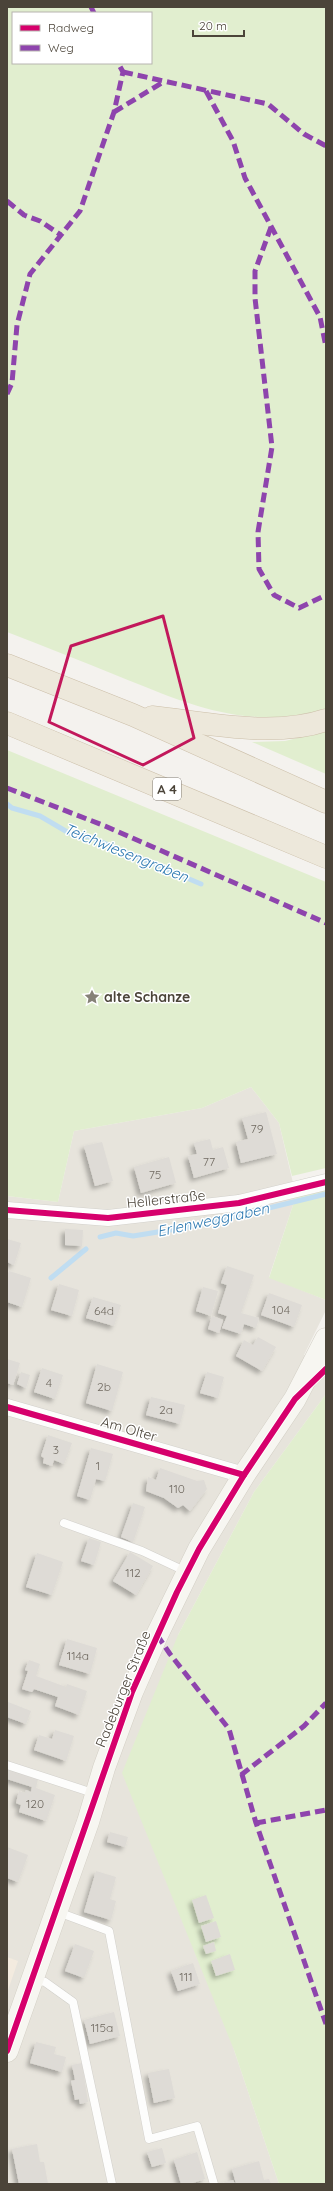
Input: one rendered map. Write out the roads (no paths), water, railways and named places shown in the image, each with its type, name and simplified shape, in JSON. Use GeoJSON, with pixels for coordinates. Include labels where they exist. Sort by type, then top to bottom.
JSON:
{"type":"FeatureCollection","features":[{"type":"Feature","properties":{"kind":"highway"},"geometry":{"type":"LineString","coordinates":[[7,665],[133,715],[326,802]]}},
{"type":"Feature","properties":{"kind":"highway"},"geometry":{"type":"LineString","coordinates":[[133,715],[264,729],[291,727],[326,720]]}},
{"type":"Feature","properties":{"kind":"highway","name":"A 4"},"geometry":{"type":"LineString","coordinates":[[7,723],[326,857]]}},
{"type":"Feature","properties":{"kind":"main road","name":"Radeburger Straße"},"geometry":{"type":"LineString","coordinates":[[7,2051],[132,1692],[199,1549],[244,1475],[295,1399],[326,1339]]}},
{"type":"Feature","properties":{"kind":"main road","name":"Radeburger Straße"},"geometry":{"type":"LineString","coordinates":[[295,1399],[326,1369]]}},
{"type":"Feature","properties":{"kind":"street","name":"Hellerstraße"},"geometry":{"type":"LineString","coordinates":[[7,1210],[108,1218],[239,1203],[326,1182]]}},
{"type":"Feature","properties":{"kind":"street","name":"Am Olter"},"geometry":{"type":"LineString","coordinates":[[7,1407],[244,1475]]}},
{"type":"Feature","properties":{"kind":"lane"},"geometry":{"type":"LineString","coordinates":[[64,1523],[142,1551],[187,1572]]}},
{"type":"Feature","properties":{"kind":"lane"},"geometry":{"type":"LineString","coordinates":[[7,1765],[96,1794]]}},
{"type":"Feature","properties":{"kind":"lane"},"geometry":{"type":"LineString","coordinates":[[55,1912],[109,1931],[149,2139],[197,2126],[214,2184]]}},
{"type":"Feature","properties":{"kind":"lane"},"geometry":{"type":"LineString","coordinates":[[32,1978],[45,1982],[73,2002],[112,2184]]}},
{"type":"Feature","properties":{"kind":"waterway","name":"Teichwiesengraben"},"geometry":{"type":"LineString","coordinates":[[7,804],[12,808],[40,816],[69,833],[90,837],[201,884]]}},
{"type":"Feature","properties":{"kind":"waterway","name":"Erlenweggraben"},"geometry":{"type":"LineString","coordinates":[[100,1237],[116,1233],[133,1236],[195,1226],[326,1194]]}},
{"type":"Feature","properties":{"kind":"waterway","name":"Erlenweggraben"},"geometry":{"type":"LineString","coordinates":[[51,1278],[86,1249]]}},
{"type":"Feature","properties":{"kind":"place","name":"alte Schanze"},"geometry":{"type":"Point","coordinates":[92,997]}}]}
